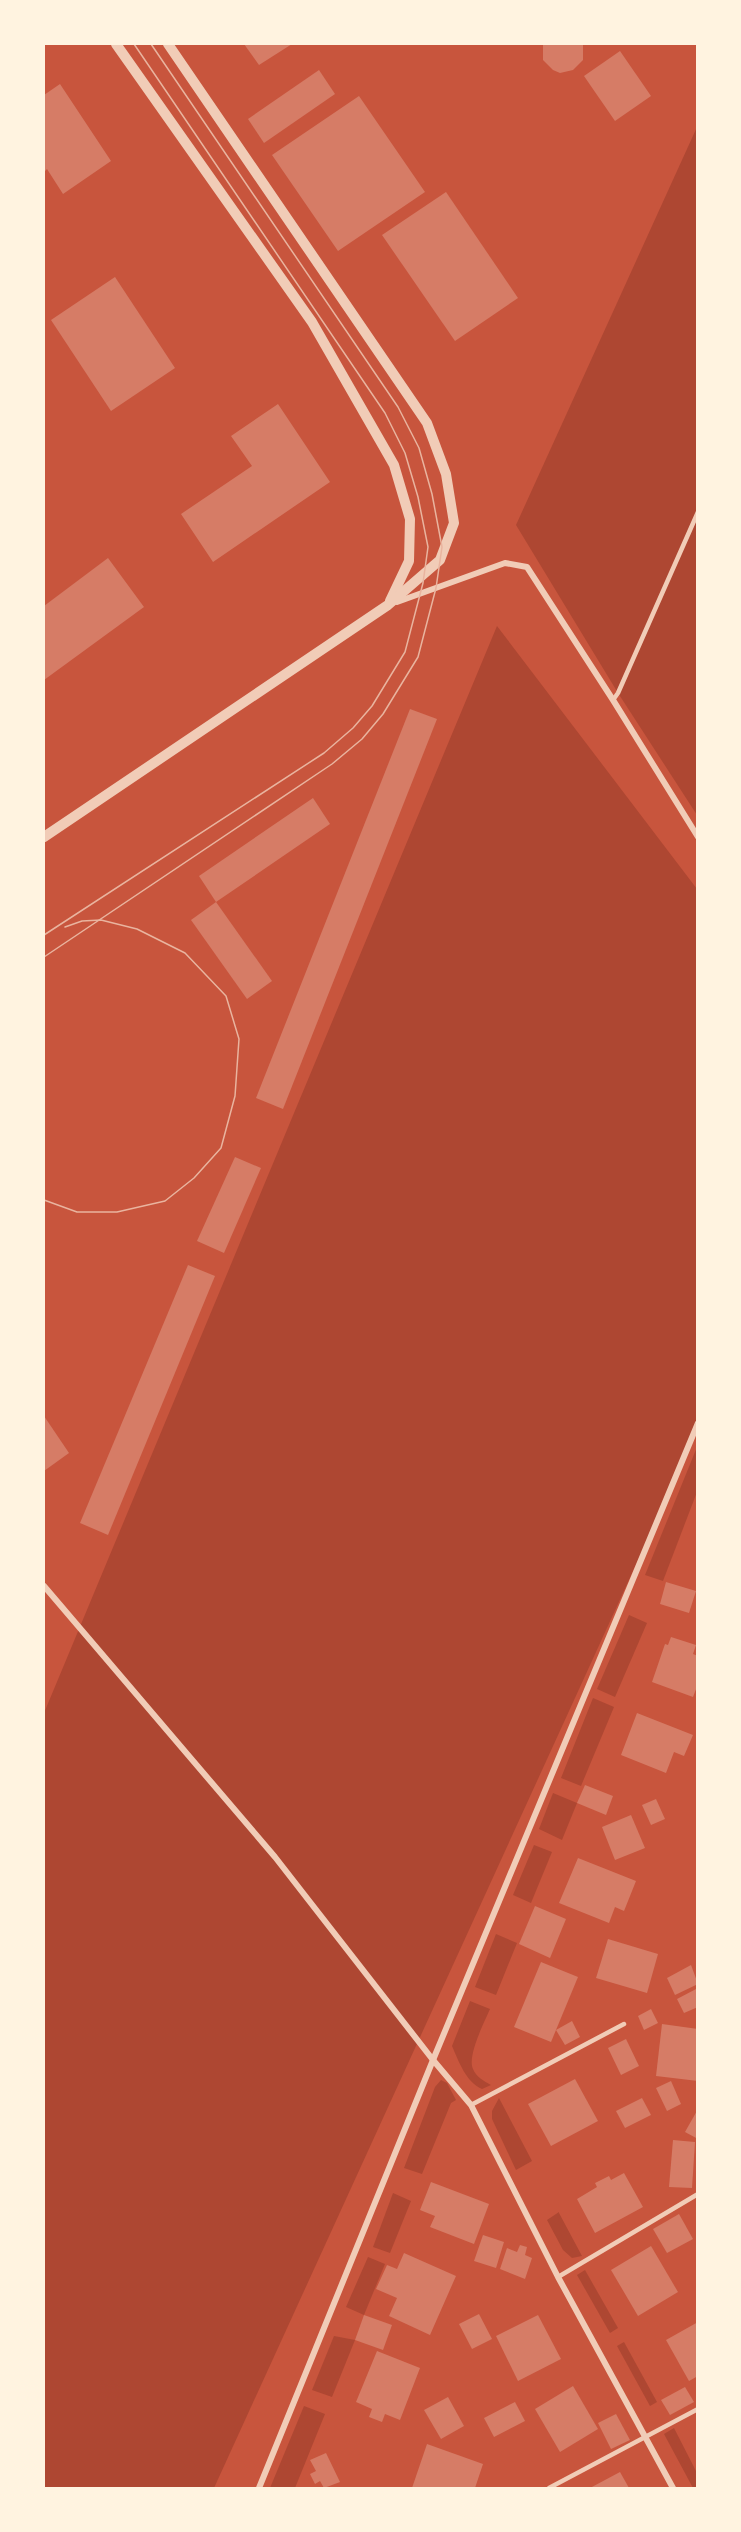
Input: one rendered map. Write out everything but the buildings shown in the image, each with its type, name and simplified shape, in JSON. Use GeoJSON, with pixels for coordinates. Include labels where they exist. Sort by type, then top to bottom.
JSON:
{"type":"FeatureCollection","features":[{"type":"Feature","properties":{"kind":"street"},"geometry":{"type":"LineString","coordinates":[[116,44],[312,322],[394,465],[410,519],[409,561],[388,605]]}},
{"type":"Feature","properties":{"kind":"street"},"geometry":{"type":"LineString","coordinates":[[44,837],[388,605],[440,560],[454,523],[446,474],[428,423],[168,44]]}},
{"type":"Feature","properties":{"kind":"street"},"geometry":{"type":"LineString","coordinates":[[388,605],[505,563],[526,567],[613,700],[698,837]]}},
{"type":"Feature","properties":{"kind":"street"},"geometry":{"type":"LineString","coordinates":[[259,2488],[433,2060],[698,1423]]}},
{"type":"Feature","properties":{"kind":"street"},"geometry":{"type":"LineString","coordinates":[[44,1586],[275,1857],[433,2060],[471,2105],[558,2277],[674,2488]]}},
{"type":"Feature","properties":{"kind":"lane"},"geometry":{"type":"LineString","coordinates":[[613,700],[698,512]]}},
{"type":"Feature","properties":{"kind":"lane"},"geometry":{"type":"LineString","coordinates":[[471,2105],[624,2024]]}},
{"type":"Feature","properties":{"kind":"lane"},"geometry":{"type":"LineString","coordinates":[[558,2277],[698,2194]]}},
{"type":"Feature","properties":{"kind":"lane"},"geometry":{"type":"LineString","coordinates":[[549,2488],[698,2409]]}},
{"type":"Feature","properties":{"kind":"shaded area"},"geometry":{"type":"Polygon","coordinates":[[[697,127],[697,815],[618,693],[516,525],[697,127]]]}},
{"type":"Feature","properties":{"kind":"shaded area"},"geometry":{"type":"Polygon","coordinates":[[[497,626],[697,889],[697,1431],[214,2488],[44,2488],[44,1713],[497,626]]]}},
{"type":"Feature","properties":{"kind":"shaded area"},"geometry":{"type":"Polygon","coordinates":[[[697,1447],[697,1492],[663,1581],[645,1575],[697,1447]]]}},
{"type":"Feature","properties":{"kind":"shaded area"},"geometry":{"type":"Polygon","coordinates":[[[629,1615],[647,1623],[615,1697],[597,1689],[629,1615]]]}},
{"type":"Feature","properties":{"kind":"shaded area"},"geometry":{"type":"Polygon","coordinates":[[[593,1698],[614,1707],[581,1786],[561,1778],[593,1698]]]}},
{"type":"Feature","properties":{"kind":"shaded area"},"geometry":{"type":"Polygon","coordinates":[[[553,1793],[577,1803],[562,1840],[539,1829],[553,1793]]]}},
{"type":"Feature","properties":{"kind":"shaded area"},"geometry":{"type":"Polygon","coordinates":[[[534,1845],[552,1852],[531,1903],[513,1895],[534,1845]]]}},
{"type":"Feature","properties":{"kind":"shaded area"},"geometry":{"type":"Polygon","coordinates":[[[496,1934],[517,1943],[496,1995],[475,1987],[496,1934]]]}},
{"type":"Feature","properties":{"kind":"shaded area"},"geometry":{"type":"Polygon","coordinates":[[[470,2001],[490,2009],[472,2056],[474,2072],[491,2085],[482,2089],[467,2077],[452,2046],[470,2001]]]}},
{"type":"Feature","properties":{"kind":"shaded area"},"geometry":{"type":"Polygon","coordinates":[[[441,2080],[447,2083],[456,2100],[451,2103],[422,2174],[404,2168],[435,2087],[441,2080]]]}},
{"type":"Feature","properties":{"kind":"shaded area"},"geometry":{"type":"Polygon","coordinates":[[[499,2098],[532,2161],[516,2170],[492,2119],[492,2111],[499,2098]]]}},
{"type":"Feature","properties":{"kind":"shaded area"},"geometry":{"type":"Polygon","coordinates":[[[393,2193],[411,2201],[390,2253],[373,2247],[393,2193]]]}},
{"type":"Feature","properties":{"kind":"shaded area"},"geometry":{"type":"Polygon","coordinates":[[[559,2212],[582,2256],[572,2258],[563,2250],[547,2220],[559,2212]]]}},
{"type":"Feature","properties":{"kind":"shaded area"},"geometry":{"type":"Polygon","coordinates":[[[368,2257],[385,2264],[364,2315],[346,2307],[368,2257]]]}},
{"type":"Feature","properties":{"kind":"shaded area"},"geometry":{"type":"Polygon","coordinates":[[[585,2270],[618,2328],[610,2333],[577,2275],[585,2270]]]}},
{"type":"Feature","properties":{"kind":"shaded area"},"geometry":{"type":"Polygon","coordinates":[[[334,2336],[355,2340],[332,2397],[312,2390],[334,2336]]]}},
{"type":"Feature","properties":{"kind":"shaded area"},"geometry":{"type":"Polygon","coordinates":[[[624,2342],[657,2402],[650,2406],[617,2346],[624,2342]]]}},
{"type":"Feature","properties":{"kind":"shaded area"},"geometry":{"type":"Polygon","coordinates":[[[304,2406],[325,2414],[295,2488],[270,2488],[304,2406]]]}},
{"type":"Feature","properties":{"kind":"shaded area"},"geometry":{"type":"Polygon","coordinates":[[[674,2428],[697,2473],[697,2488],[693,2488],[664,2434],[674,2428]]]}},
{"type":"Feature","properties":{"kind":"tram line"},"geometry":{"type":"LineString","coordinates":[[44,935],[324,753],[353,728],[372,706],[405,652],[423,583],[428,547],[418,497],[405,453],[385,413],[134,44]]}},
{"type":"Feature","properties":{"kind":"tram line"},"geometry":{"type":"LineString","coordinates":[[44,957],[332,764],[362,739],[383,714],[418,657],[436,588],[442,547],[432,494],[419,448],[398,407],[151,44]]}},
{"type":"Feature","properties":{"kind":"tram line"},"geometry":{"type":"LineString","coordinates":[[44,1200],[77,1212],[117,1212],[165,1201],[194,1178],[221,1148],[235,1096],[239,1039],[226,996],[185,953],[137,929],[101,920],[82,921],[65,927]]}}]}
